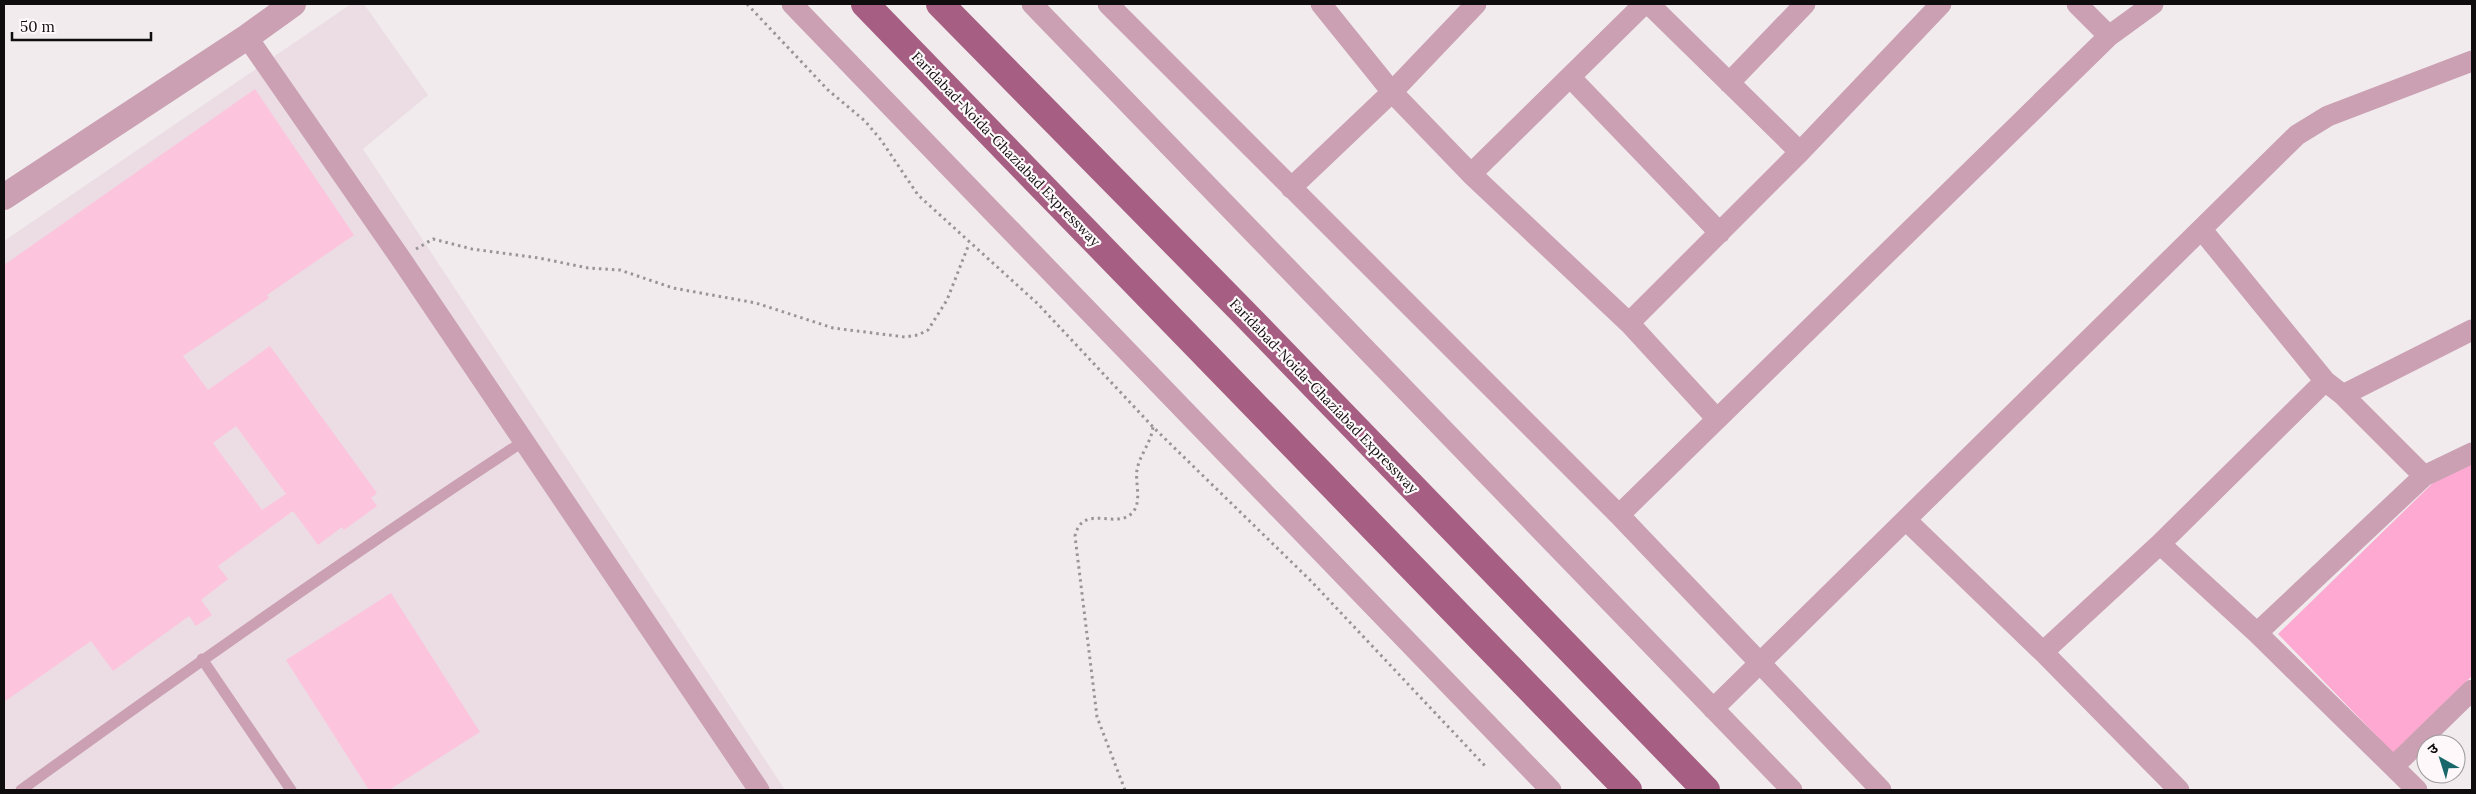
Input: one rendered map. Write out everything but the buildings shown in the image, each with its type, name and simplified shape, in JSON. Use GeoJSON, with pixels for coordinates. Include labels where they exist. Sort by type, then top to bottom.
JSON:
{"type":"FeatureCollection","features":[{"type":"Feature","properties":{"kind":"main road","name":"Faridabad-Noida-Ghaziabad Expressway"},"geometry":{"type":"LineString","coordinates":[[865,4],[1628,790]]}},
{"type":"Feature","properties":{"kind":"main road","name":"Faridabad-Noida-Ghaziabad Expressway"},"geometry":{"type":"LineString","coordinates":[[940,4],[1242,311],[1706,790]]}},
{"type":"Feature","properties":{"kind":"street"},"geometry":{"type":"LineString","coordinates":[[4,192],[247,37],[293,4]]}},
{"type":"Feature","properties":{"kind":"street"},"geometry":{"type":"LineString","coordinates":[[792,4],[1552,790]]}},
{"type":"Feature","properties":{"kind":"street"},"geometry":{"type":"LineString","coordinates":[[1032,4],[1792,790]]}},
{"type":"Feature","properties":{"kind":"street"},"geometry":{"type":"LineString","coordinates":[[1108,4],[1619,515],[1881,790]]}},
{"type":"Feature","properties":{"kind":"street"},"geometry":{"type":"LineString","coordinates":[[1321,4],[1392,92],[1471,174],[1629,323],[1717,419]]}},
{"type":"Feature","properties":{"kind":"street"},"geometry":{"type":"LineString","coordinates":[[1291,188],[1392,92],[1476,4]]}},
{"type":"Feature","properties":{"kind":"street"},"geometry":{"type":"LineString","coordinates":[[1471,174],[1571,78],[1644,4]]}},
{"type":"Feature","properties":{"kind":"street"},"geometry":{"type":"LineString","coordinates":[[1649,4],[1800,152]]}},
{"type":"Feature","properties":{"kind":"street"},"geometry":{"type":"LineString","coordinates":[[1729,82],[1805,4]]}},
{"type":"Feature","properties":{"kind":"street"},"geometry":{"type":"LineString","coordinates":[[1629,323],[1800,152],[1941,4]]}},
{"type":"Feature","properties":{"kind":"street"},"geometry":{"type":"LineString","coordinates":[[2076,4],[2109,36]]}},
{"type":"Feature","properties":{"kind":"street"},"geometry":{"type":"LineString","coordinates":[[1619,515],[2109,36],[2153,4]]}},
{"type":"Feature","properties":{"kind":"street"},"geometry":{"type":"LineString","coordinates":[[247,37],[401,259],[759,790]]}},
{"type":"Feature","properties":{"kind":"street"},"geometry":{"type":"LineString","coordinates":[[1713,709],[2202,230],[2296,135],[2328,116],[2470,68]]}},
{"type":"Feature","properties":{"kind":"street"},"geometry":{"type":"LineString","coordinates":[[1571,78],[1720,233]]}},
{"type":"Feature","properties":{"kind":"street"},"geometry":{"type":"LineString","coordinates":[[2202,230],[2325,381],[2343,395],[2424,476]]}},
{"type":"Feature","properties":{"kind":"street"},"geometry":{"type":"LineString","coordinates":[[2343,395],[2472,330]]}},
{"type":"Feature","properties":{"kind":"street"},"geometry":{"type":"LineString","coordinates":[[2043,652],[2160,544],[2325,381]]}},
{"type":"Feature","properties":{"kind":"street"},"geometry":{"type":"LineString","coordinates":[[2258,633],[2424,476],[2472,453]]}},
{"type":"Feature","properties":{"kind":"street"},"geometry":{"type":"LineString","coordinates":[[1906,520],[2043,652],[2178,790]]}},
{"type":"Feature","properties":{"kind":"street"},"geometry":{"type":"LineString","coordinates":[[2160,544],[2258,633],[2417,790]]}},
{"type":"Feature","properties":{"kind":"street"},"geometry":{"type":"LineString","coordinates":[[2394,766],[2472,690]]}},
{"type":"Feature","properties":{"kind":"lane"},"geometry":{"type":"LineString","coordinates":[[21,790],[202,659],[366,545],[524,441]]}},
{"type":"Feature","properties":{"kind":"lane"},"geometry":{"type":"LineString","coordinates":[[202,659],[290,790]]}},
{"type":"Feature","properties":{"kind":"path"},"geometry":{"type":"LineString","coordinates":[[747,4],[828,90],[865,121],[881,140],[918,195],[969,244],[1038,304],[1153,427],[1311,581],[1487,768]]}},
{"type":"Feature","properties":{"kind":"path"},"geometry":{"type":"LineString","coordinates":[[401,259],[428,242],[433,240],[444,241],[472,249],[539,258],[588,268],[620,270],[673,288],[748,301],[833,328],[905,337],[918,335],[928,330],[947,300],[969,244]]}},
{"type":"Feature","properties":{"kind":"path"},"geometry":{"type":"LineString","coordinates":[[1125,790],[1097,717],[1075,536],[1079,526],[1088,519],[1124,517],[1133,511],[1137,501],[1137,468],[1151,440],[1153,427]]}},
{"type":"Feature","properties":{"kind":"shaded area"},"geometry":{"type":"Polygon","coordinates":[[[351,4],[364,4],[428,95],[363,149],[785,790],[4,790],[4,241],[351,4]]]}},
{"type":"Feature","properties":{"kind":"shaded area"},"geometry":{"type":"Polygon","coordinates":[[[2472,463],[2472,676],[2393,753],[2278,634],[2437,479],[2472,463]]]}}]}
